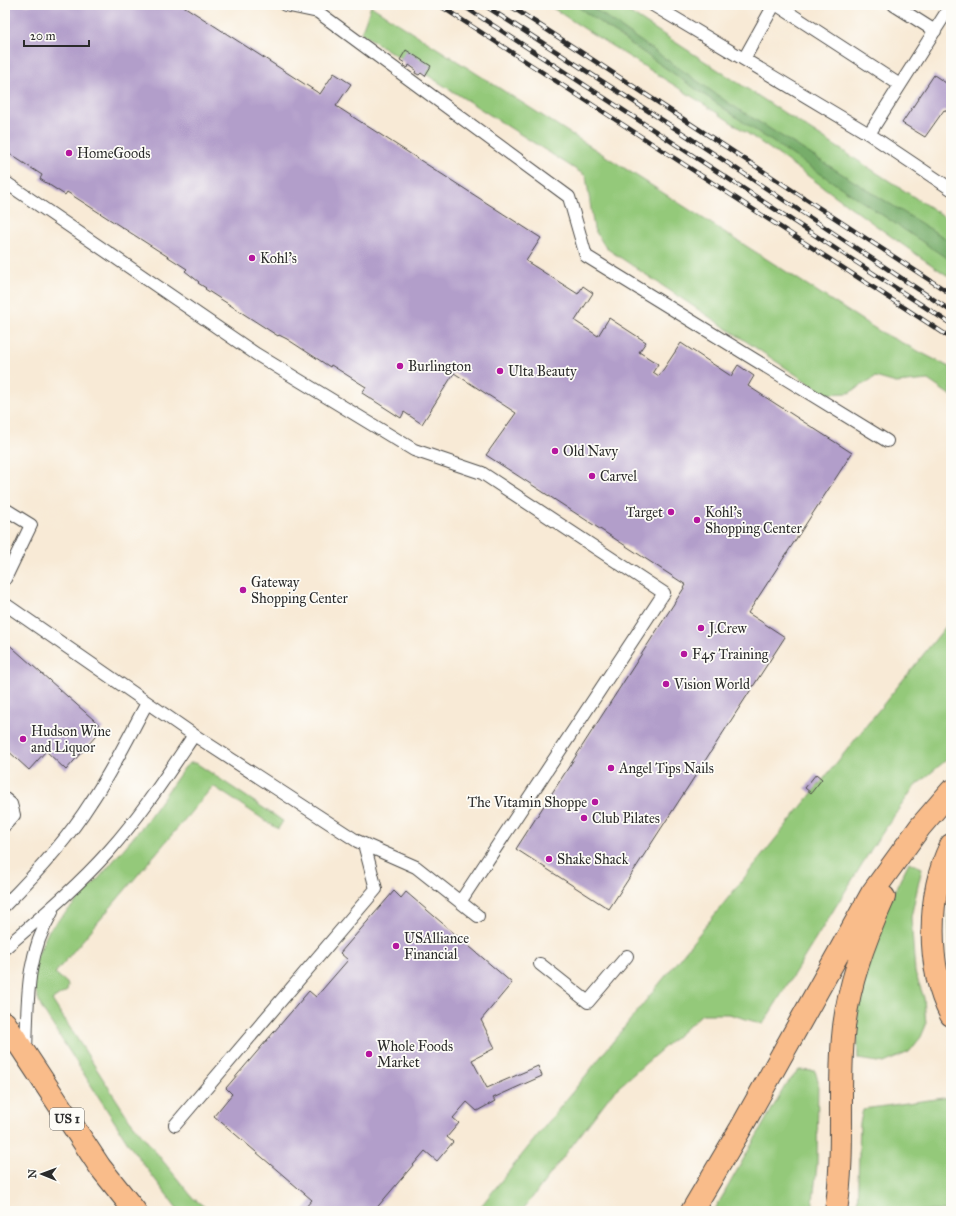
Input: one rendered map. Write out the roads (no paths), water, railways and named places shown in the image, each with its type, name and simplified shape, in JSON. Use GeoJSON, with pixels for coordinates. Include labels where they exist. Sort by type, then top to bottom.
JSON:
{"type":"FeatureCollection","features":[{"type":"Feature","properties":{"kind":"main road"},"geometry":{"type":"LineString","coordinates":[[692,1211],[741,1128],[872,893],[920,827],[951,791]]}},
{"type":"Feature","properties":{"kind":"main road"},"geometry":{"type":"LineString","coordinates":[[836,1211],[842,1152],[843,1037],[848,1002],[856,966],[884,895],[920,827]]}},
{"type":"Feature","properties":{"kind":"main road"},"geometry":{"type":"LineString","coordinates":[[951,845],[941,872],[935,900],[932,930],[934,956],[940,984],[951,1015]]}},
{"type":"Feature","properties":{"kind":"main road","name":"US 1"},"geometry":{"type":"LineString","coordinates":[[5,1023],[26,1052],[83,1142],[135,1211]]}},
{"type":"Feature","properties":{"kind":"lane"},"geometry":{"type":"LineString","coordinates":[[284,5],[318,12],[569,197],[586,256],[887,441]]}},
{"type":"Feature","properties":{"kind":"lane"},"geometry":{"type":"LineString","coordinates":[[653,5],[869,134],[951,189]]}},
{"type":"Feature","properties":{"kind":"lane"},"geometry":{"type":"LineString","coordinates":[[744,59],[775,5],[900,85]]}},
{"type":"Feature","properties":{"kind":"lane"},"geometry":{"type":"LineString","coordinates":[[894,5],[934,31]]}},
{"type":"Feature","properties":{"kind":"lane"},"geometry":{"type":"LineString","coordinates":[[869,134],[951,5]]}},
{"type":"Feature","properties":{"kind":"lane"},"geometry":{"type":"LineString","coordinates":[[5,182],[256,354],[414,450],[482,473],[664,593],[460,902]]}},
{"type":"Feature","properties":{"kind":"lane"},"geometry":{"type":"LineString","coordinates":[[5,509],[31,525],[5,578]]}},
{"type":"Feature","properties":{"kind":"lane"},"geometry":{"type":"LineString","coordinates":[[5,604],[194,735],[364,844],[416,868],[478,916]]}},
{"type":"Feature","properties":{"kind":"lane"},"geometry":{"type":"LineString","coordinates":[[5,905],[38,871],[66,838],[92,802],[147,703]]}},
{"type":"Feature","properties":{"kind":"lane"},"geometry":{"type":"LineString","coordinates":[[5,948],[84,878],[129,827],[194,735]]}},
{"type":"Feature","properties":{"kind":"lane"},"geometry":{"type":"LineString","coordinates":[[5,799],[11,804],[14,815],[5,825]]}},
{"type":"Feature","properties":{"kind":"lane"},"geometry":{"type":"LineString","coordinates":[[175,1125],[376,889],[364,844]]}},
{"type":"Feature","properties":{"kind":"lane"},"geometry":{"type":"LineString","coordinates":[[26,1052],[32,960],[45,924],[57,902]]}},
{"type":"Feature","properties":{"kind":"lane"},"geometry":{"type":"LineString","coordinates":[[540,964],[588,1002],[627,956]]}},
{"type":"Feature","properties":{"kind":"railway"},"geometry":{"type":"LineString","coordinates":[[439,5],[951,338]]}},
{"type":"Feature","properties":{"kind":"railway"},"geometry":{"type":"LineString","coordinates":[[462,5],[951,324]]}},
{"type":"Feature","properties":{"kind":"railway"},"geometry":{"type":"LineString","coordinates":[[484,5],[687,136],[951,311]]}},
{"type":"Feature","properties":{"kind":"railway"},"geometry":{"type":"LineString","coordinates":[[509,5],[951,294]]}},
{"type":"Feature","properties":{"kind":"place","name":"HomeGoods"},"geometry":{"type":"Point","coordinates":[69,153]}},
{"type":"Feature","properties":{"kind":"place","name":"Kohl's"},"geometry":{"type":"Point","coordinates":[252,258]}},
{"type":"Feature","properties":{"kind":"place","name":"Burlington"},"geometry":{"type":"Point","coordinates":[400,366]}},
{"type":"Feature","properties":{"kind":"place","name":"Ulta Beauty"},"geometry":{"type":"Point","coordinates":[500,371]}},
{"type":"Feature","properties":{"kind":"place","name":"Old Navy"},"geometry":{"type":"Point","coordinates":[555,451]}},
{"type":"Feature","properties":{"kind":"place","name":"Carvel"},"geometry":{"type":"Point","coordinates":[592,476]}},
{"type":"Feature","properties":{"kind":"place","name":"Target"},"geometry":{"type":"Point","coordinates":[671,512]}},
{"type":"Feature","properties":{"kind":"place","name":"Kohl's Shopping Center"},"geometry":{"type":"Point","coordinates":[697,520]}},
{"type":"Feature","properties":{"kind":"place","name":"Gateway Shopping Center"},"geometry":{"type":"Point","coordinates":[243,590]}},
{"type":"Feature","properties":{"kind":"place","name":"J.Crew"},"geometry":{"type":"Point","coordinates":[701,628]}},
{"type":"Feature","properties":{"kind":"place","name":"F45 Training"},"geometry":{"type":"Point","coordinates":[684,654]}},
{"type":"Feature","properties":{"kind":"place","name":"Vision World"},"geometry":{"type":"Point","coordinates":[666,684]}},
{"type":"Feature","properties":{"kind":"place","name":"Hudson Wine and Liquor"},"geometry":{"type":"Point","coordinates":[23,739]}},
{"type":"Feature","properties":{"kind":"place","name":"Angel Tips Nails"},"geometry":{"type":"Point","coordinates":[611,768]}},
{"type":"Feature","properties":{"kind":"place","name":"The Vitamin Shoppe"},"geometry":{"type":"Point","coordinates":[595,802]}},
{"type":"Feature","properties":{"kind":"place","name":"Club Pilates"},"geometry":{"type":"Point","coordinates":[584,818]}},
{"type":"Feature","properties":{"kind":"place","name":"Shake Shack"},"geometry":{"type":"Point","coordinates":[549,859]}},
{"type":"Feature","properties":{"kind":"place","name":"USAlliance Financial"},"geometry":{"type":"Point","coordinates":[396,946]}},
{"type":"Feature","properties":{"kind":"place","name":"Whole Foods Market"},"geometry":{"type":"Point","coordinates":[369,1054]}}]}
